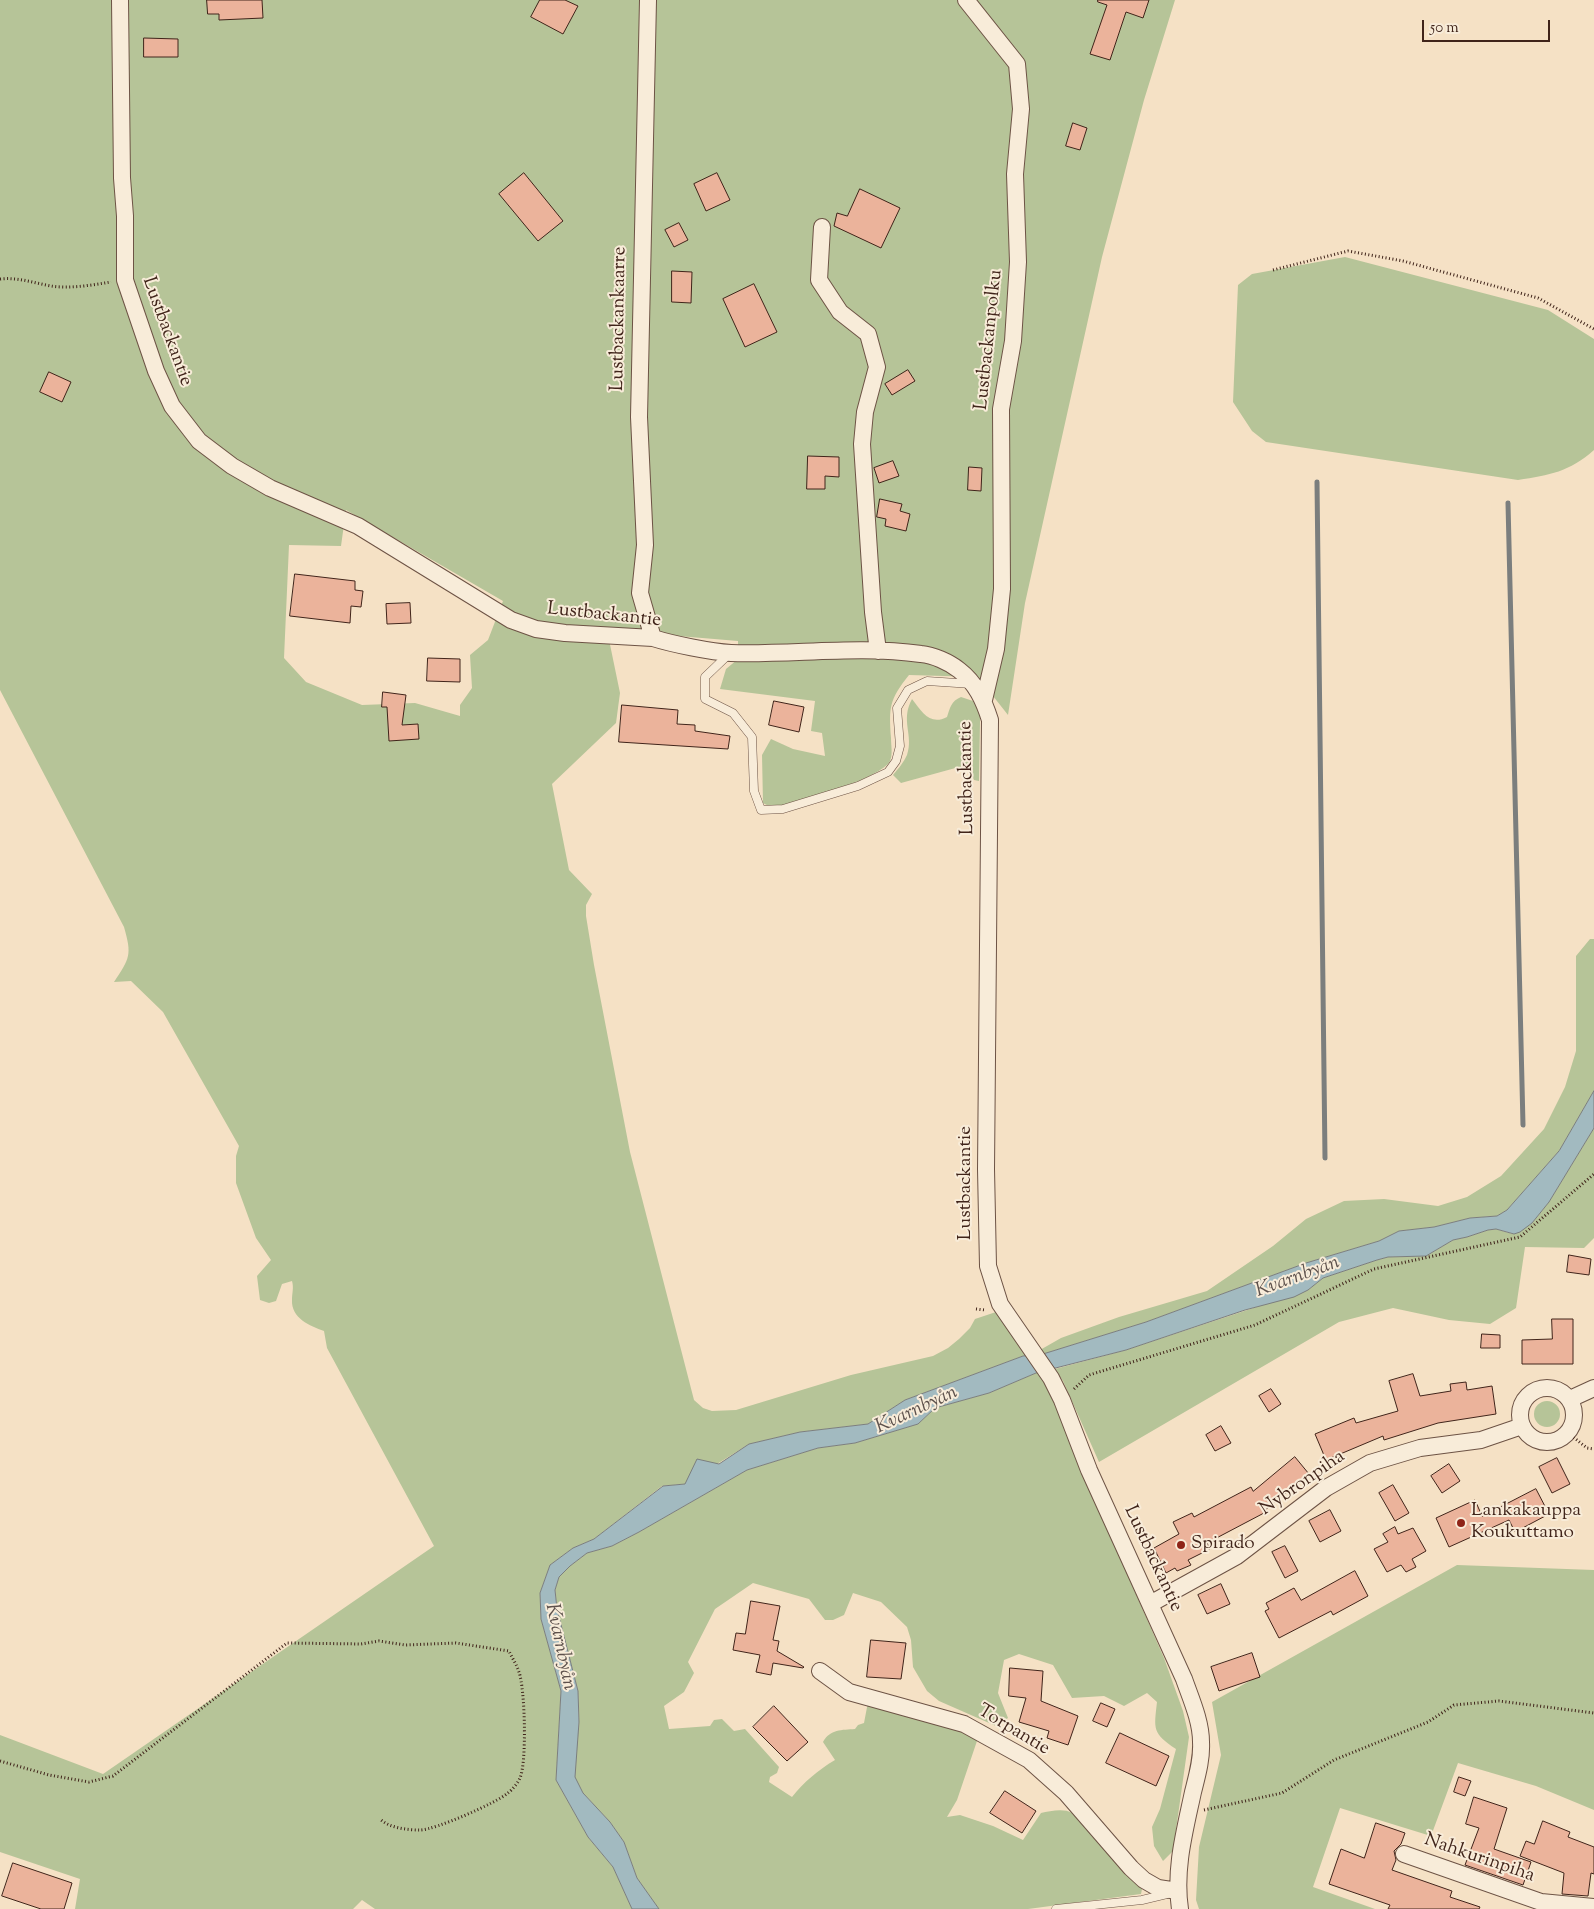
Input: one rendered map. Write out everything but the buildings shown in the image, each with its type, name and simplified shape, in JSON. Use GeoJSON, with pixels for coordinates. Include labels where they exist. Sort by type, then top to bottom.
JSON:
{"type":"FeatureCollection","features":[{"type":"Feature","properties":{"kind":"street","name":"Lustbackantie"},"geometry":{"type":"LineString","coordinates":[[120,0],[122,178],[126,216],[125,280],[156,371],[172,406],[199,441],[232,466],[270,488],[358,526],[510,620],[536,629],[565,633],[653,638],[664,642],[730,653],[878,651],[923,654],[941,660],[958,670],[974,684],[984,700],[990,720],[986,1159],[988,1266],[1000,1304],[1051,1378],[1062,1400],[1089,1470],[1184,1679],[1196,1714],[1202,1742],[1200,1764],[1179,1859],[1178,1891],[1180,1909]]}},
{"type":"Feature","properties":{"kind":"street","name":"Lustbackankaarre"},"geometry":{"type":"LineString","coordinates":[[648,0],[638,417],[645,545],[640,593],[653,638]]}},
{"type":"Feature","properties":{"kind":"street","name":"Lustbackanpolku"},"geometry":{"type":"LineString","coordinates":[[966,0],[1017,64],[1021,109],[1015,174],[1018,262],[1013,341],[1001,409],[1002,589],[996,649],[984,700]]}},
{"type":"Feature","properties":{"kind":"street"},"geometry":{"type":"LineString","coordinates":[[822,227],[819,280],[840,312],[868,334],[877,367],[865,412],[862,444],[873,612],[878,651]]}},
{"type":"Feature","properties":{"kind":"street"},"geometry":{"type":"LineString","coordinates":[[1538,1388],[1556,1388],[1570,1399],[1574,1408],[1574,1417],[1568,1433],[1560,1439],[1552,1442],[1534,1439],[1527,1434],[1522,1426],[1519,1418],[1520,1408],[1523,1400],[1529,1393],[1538,1388]]}},
{"type":"Feature","properties":{"kind":"street"},"geometry":{"type":"LineString","coordinates":[[1570,1399],[1594,1388]]}},
{"type":"Feature","properties":{"kind":"street","name":"Nybronpiha"},"geometry":{"type":"LineString","coordinates":[[1150,1604],[1237,1556],[1326,1488],[1370,1463],[1420,1448],[1481,1440],[1522,1426]]}},
{"type":"Feature","properties":{"kind":"street","name":"Torpantie"},"geometry":{"type":"LineString","coordinates":[[820,1671],[850,1692],[964,1724],[1028,1760],[1064,1792],[1131,1868],[1144,1880],[1158,1888],[1178,1891]]}},
{"type":"Feature","properties":{"kind":"street","name":"Nahkurinpiha"},"geometry":{"type":"LineString","coordinates":[[1404,1854],[1540,1906],[1594,1907]]}},
{"type":"Feature","properties":{"kind":"lane"},"geometry":{"type":"LineString","coordinates":[[730,653],[705,677],[705,699],[733,713],[752,737],[754,791],[761,810],[783,809],[858,786],[888,772],[896,761],[900,746],[897,708],[908,690],[927,681],[974,684]]}},
{"type":"Feature","properties":{"kind":"lane"},"geometry":{"type":"LineString","coordinates":[[1056,1909],[1142,1900],[1178,1891]]}},
{"type":"Feature","properties":{"kind":"path"},"geometry":{"type":"LineString","coordinates":[[1273,270],[1348,251],[1403,261],[1538,298],[1594,329]]}},
{"type":"Feature","properties":{"kind":"path"},"geometry":{"type":"LineString","coordinates":[[0,279],[12,278],[53,286],[89,285],[125,280]]}},
{"type":"Feature","properties":{"kind":"path"},"geometry":{"type":"LineString","coordinates":[[1062,1400],[1089,1375],[1255,1325],[1374,1269],[1520,1237],[1594,1174]]}},
{"type":"Feature","properties":{"kind":"path"},"geometry":{"type":"LineString","coordinates":[[1568,1433],[1587,1448],[1594,1449]]}},
{"type":"Feature","properties":{"kind":"path"},"geometry":{"type":"LineString","coordinates":[[0,1761],[89,1782],[113,1776],[287,1642],[361,1644],[379,1641],[405,1645],[456,1643],[509,1651],[519,1671],[523,1704],[524,1727],[520,1779],[508,1793],[453,1821],[422,1830],[400,1828],[385,1824],[380,1819]]}},
{"type":"Feature","properties":{"kind":"path"},"geometry":{"type":"LineString","coordinates":[[1189,1812],[1282,1793],[1334,1760],[1428,1722],[1454,1705],[1498,1701],[1594,1713]]}},
{"type":"Feature","properties":{"kind":"green space"},"geometry":{"type":"Polygon","coordinates":[[[0,0],[1175,0],[1144,100],[1102,257],[1025,603],[1008,715],[978,677],[909,675],[897,691],[892,704],[890,719],[892,750],[890,761],[884,768],[855,783],[817,797],[784,806],[771,807],[763,803],[762,755],[771,739],[793,749],[825,756],[822,733],[811,731],[815,701],[720,689],[726,669],[738,659],[738,641],[607,630],[620,693],[616,723],[552,784],[569,870],[592,894],[586,905],[586,916],[630,1152],[694,1400],[703,1408],[712,1411],[736,1410],[851,1375],[933,1356],[948,1348],[959,1339],[970,1328],[975,1319],[999,1311],[1030,1355],[905,1400],[868,1424],[800,1432],[749,1444],[685,1484],[662,1486],[594,1539],[573,1548],[550,1565],[540,1593],[541,1619],[561,1691],[556,1780],[588,1837],[613,1867],[632,1909],[375,1909],[362,1900],[353,1909],[75,1909],[80,1879],[0,1852],[0,1735],[103,1774],[434,1546],[327,1348],[324,1331],[307,1324],[295,1312],[292,1300],[292,1281],[282,1284],[276,1301],[269,1303],[260,1300],[257,1276],[271,1260],[256,1238],[236,1183],[236,1156],[239,1146],[163,1012],[131,981],[114,982],[128,956],[129,950],[124,927],[0,690],[0,0]],[[346,510],[341,546],[289,545],[284,658],[306,682],[362,705],[415,703],[460,716],[460,705],[472,688],[470,655],[488,640],[503,601],[346,510]]]}},
{"type":"Feature","properties":{"kind":"green space"},"geometry":{"type":"Polygon","coordinates":[[[1345,257],[1548,310],[1594,339],[1594,450],[1567,468],[1518,480],[1266,442],[1252,431],[1233,402],[1238,285],[1252,274],[1345,257]]]}},
{"type":"Feature","properties":{"kind":"green space"},"geometry":{"type":"Polygon","coordinates":[[[961,697],[973,701],[980,713],[979,781],[974,780],[969,771],[959,767],[901,783],[893,775],[903,763],[909,748],[907,714],[912,699],[927,716],[936,720],[947,717],[953,703],[961,697]]]}},
{"type":"Feature","properties":{"kind":"green space"},"geometry":{"type":"Polygon","coordinates":[[[1590,939],[1594,939],[1594,1091],[1559,1151],[1507,1210],[1497,1216],[1470,1218],[1434,1227],[1399,1231],[1379,1241],[1306,1263],[1146,1322],[1043,1354],[1040,1350],[1061,1338],[1119,1317],[1207,1291],[1273,1246],[1306,1219],[1344,1201],[1384,1199],[1438,1206],[1467,1197],[1501,1176],[1544,1129],[1565,1087],[1576,1051],[1576,956],[1590,939]]]}},
{"type":"Feature","properties":{"kind":"green space"},"geometry":{"type":"Polygon","coordinates":[[[1594,1128],[1594,1238],[1584,1248],[1525,1247],[1516,1308],[1490,1324],[1449,1320],[1393,1308],[1339,1322],[1099,1462],[1063,1381],[1055,1369],[1126,1350],[1308,1290],[1323,1278],[1377,1260],[1388,1257],[1426,1256],[1453,1240],[1488,1230],[1496,1229],[1513,1234],[1532,1223],[1549,1202],[1594,1128]]]}},
{"type":"Feature","properties":{"kind":"green space"},"geometry":{"type":"Polygon","coordinates":[[[1039,1373],[1053,1396],[1069,1441],[1164,1658],[1183,1711],[1189,1737],[1173,1851],[1163,1861],[1154,1846],[1152,1827],[1160,1809],[1176,1749],[1162,1739],[1156,1730],[1157,1702],[1147,1693],[1124,1706],[1104,1696],[1072,1698],[1053,1665],[1019,1654],[1004,1660],[998,1693],[1008,1718],[996,1726],[939,1701],[927,1691],[913,1667],[911,1640],[907,1627],[881,1602],[853,1593],[844,1615],[833,1620],[825,1620],[809,1599],[753,1583],[715,1609],[688,1662],[694,1673],[684,1692],[664,1706],[669,1729],[710,1726],[714,1720],[722,1719],[734,1731],[745,1729],[779,1767],[777,1773],[770,1777],[769,1782],[792,1797],[801,1786],[835,1760],[823,1742],[833,1732],[855,1729],[858,1725],[864,1723],[868,1702],[941,1721],[978,1738],[957,1800],[947,1817],[960,1815],[993,1826],[1023,1840],[1041,1813],[1057,1810],[1069,1811],[1089,1827],[1118,1865],[1142,1889],[1141,1894],[1028,1909],[659,1909],[637,1878],[624,1842],[610,1822],[583,1793],[574,1777],[579,1722],[578,1691],[557,1609],[555,1590],[559,1577],[587,1553],[612,1546],[639,1532],[747,1470],[818,1448],[855,1443],[918,1424],[935,1408],[989,1393],[1039,1373]]]}},
{"type":"Feature","properties":{"kind":"green space"},"geometry":{"type":"Polygon","coordinates":[[[1547,1401],[1556,1405],[1560,1414],[1556,1423],[1547,1427],[1538,1423],[1534,1414],[1538,1405],[1547,1401]]]}},
{"type":"Feature","properties":{"kind":"green space"},"geometry":{"type":"Polygon","coordinates":[[[1457,1565],[1594,1570],[1594,1810],[1536,1786],[1458,1763],[1431,1836],[1340,1808],[1313,1887],[1375,1909],[1199,1909],[1196,1900],[1199,1847],[1221,1755],[1212,1702],[1457,1565]]]}},
{"type":"Feature","properties":{"kind":"water","name":"Kvarnbyån"},"geometry":{"type":"Polygon","coordinates":[[[1594,1091],[1594,1128],[1549,1202],[1532,1223],[1520,1232],[1514,1234],[1496,1229],[1488,1230],[1453,1240],[1426,1256],[1388,1257],[1377,1260],[1323,1278],[1308,1290],[1294,1297],[1245,1310],[1126,1350],[1036,1373],[989,1393],[935,1408],[918,1424],[855,1443],[818,1448],[747,1470],[639,1532],[612,1546],[587,1553],[570,1566],[559,1577],[555,1590],[557,1609],[578,1691],[579,1722],[575,1777],[583,1793],[610,1822],[624,1842],[637,1878],[659,1909],[632,1909],[613,1867],[588,1837],[556,1780],[561,1691],[541,1619],[540,1593],[550,1565],[573,1548],[594,1539],[663,1486],[685,1484],[697,1459],[719,1464],[749,1444],[800,1432],[868,1424],[905,1400],[1023,1356],[1043,1354],[1146,1322],[1306,1263],[1379,1241],[1399,1231],[1434,1227],[1470,1218],[1497,1216],[1507,1210],[1559,1151],[1594,1091]]]}},
{"type":"Feature","properties":{"kind":"waterway"},"geometry":{"type":"LineString","coordinates":[[1317,482],[1325,1158]]}},
{"type":"Feature","properties":{"kind":"waterway"},"geometry":{"type":"LineString","coordinates":[[1508,503],[1523,1125]]}},
{"type":"Feature","properties":{"kind":"place","name":"Lankakauppa Koukuttamo"},"geometry":{"type":"Point","coordinates":[1461,1523]}},
{"type":"Feature","properties":{"kind":"place","name":"Spirado"},"geometry":{"type":"Point","coordinates":[1181,1545]}}]}
